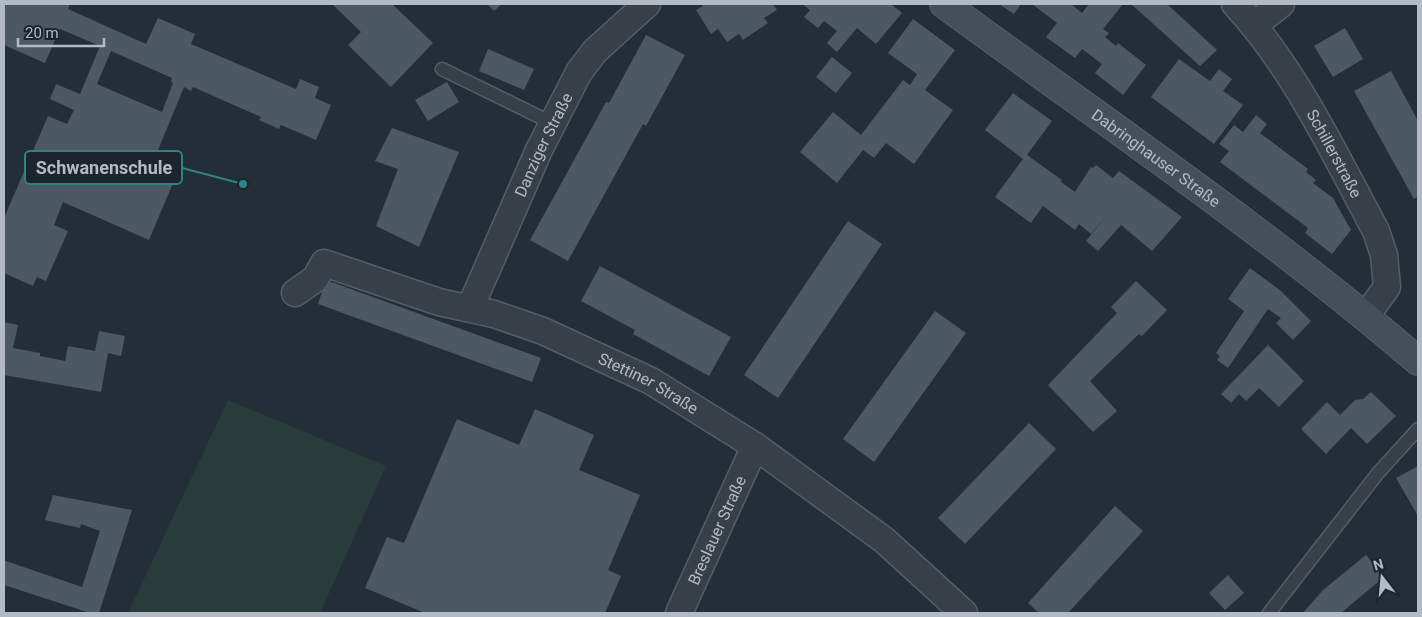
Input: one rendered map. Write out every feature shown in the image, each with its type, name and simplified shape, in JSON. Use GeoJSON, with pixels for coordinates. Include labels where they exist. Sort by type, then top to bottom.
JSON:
{"type":"FeatureCollection","features":[{"type":"Feature","properties":{"kind":"main road","name":"Dabringhauser Straße"},"geometry":{"type":"LineString","coordinates":[[944,4],[1213,200],[1366,316],[1418,361]]}},
{"type":"Feature","properties":{"kind":"street","name":"Danziger Straße"},"geometry":{"type":"LineString","coordinates":[[470,308],[552,123],[579,72],[595,51],[647,4]]}},
{"type":"Feature","properties":{"kind":"street","name":"Schillerstraße"},"geometry":{"type":"LineString","coordinates":[[1235,4],[1254,25],[1289,74],[1376,231],[1384,255],[1387,287],[1366,316]]}},
{"type":"Feature","properties":{"kind":"street"},"geometry":{"type":"LineString","coordinates":[[1254,25],[1281,4]]}},
{"type":"Feature","properties":{"kind":"street","name":"Stettiner Straße"},"geometry":{"type":"LineString","coordinates":[[294,293],[315,279],[324,262],[439,302],[494,314],[543,331],[651,381],[755,446],[884,540],[964,613]]}},
{"type":"Feature","properties":{"kind":"street","name":"Breslauer Straße"},"geometry":{"type":"LineString","coordinates":[[679,613],[755,446]]}},
{"type":"Feature","properties":{"kind":"lane"},"geometry":{"type":"LineString","coordinates":[[442,69],[552,123]]}},
{"type":"Feature","properties":{"kind":"lane"},"geometry":{"type":"LineString","coordinates":[[1270,613],[1370,483],[1418,429]]}},
{"type":"Feature","properties":{"kind":"shaded area"},"geometry":{"type":"Polygon","coordinates":[[[228,400],[386,466],[320,613],[128,613],[228,400]]]}},
{"type":"Feature","properties":{"kind":"building"},"geometry":{"type":"Polygon","coordinates":[[[4,4],[70,4],[68,9],[146,44],[158,18],[195,34],[191,44],[296,89],[300,79],[319,87],[315,98],[331,105],[316,140],[281,125],[279,129],[259,120],[261,117],[193,87],[191,91],[184,87],[152,165],[176,176],[149,240],[63,202],[54,225],[68,231],[46,281],[37,277],[33,286],[4,273],[4,218],[48,116],[67,124],[74,110],[50,99],[56,84],[80,94],[100,46],[60,29],[45,63],[4,45],[4,4]],[[111,51],[97,84],[162,112],[173,83],[171,82],[172,78],[111,51]]]}},
{"type":"Feature","properties":{"kind":"building"},"geometry":{"type":"Polygon","coordinates":[[[332,4],[392,4],[433,43],[391,87],[348,45],[361,32],[332,4]]]}},
{"type":"Feature","properties":{"kind":"building"},"geometry":{"type":"Polygon","coordinates":[[[487,4],[502,4],[494,11],[487,4]]]}},
{"type":"Feature","properties":{"kind":"building"},"geometry":{"type":"Polygon","coordinates":[[[702,4],[773,4],[777,10],[764,18],[768,23],[743,40],[739,34],[727,42],[718,29],[711,34],[696,10],[703,6],[702,4]]]}},
{"type":"Feature","properties":{"kind":"building"},"geometry":{"type":"Polygon","coordinates":[[[802,4],[891,4],[902,13],[876,44],[857,28],[837,52],[827,43],[837,31],[824,21],[818,28],[804,17],[810,10],[802,4]]]}},
{"type":"Feature","properties":{"kind":"building"},"geometry":{"type":"Polygon","coordinates":[[[999,4],[1021,4],[1014,14],[999,4]]]}},
{"type":"Feature","properties":{"kind":"building"},"geometry":{"type":"Polygon","coordinates":[[[1032,4],[1071,4],[1082,13],[1089,4],[1123,4],[1103,29],[1109,33],[1105,37],[1116,46],[1118,43],[1146,65],[1123,95],[1095,73],[1102,64],[1082,49],[1075,58],[1046,37],[1057,23],[1032,4]]]}},
{"type":"Feature","properties":{"kind":"building"},"geometry":{"type":"Polygon","coordinates":[[[1131,4],[1167,4],[1217,50],[1200,66],[1131,4]]]}},
{"type":"Feature","properties":{"kind":"building"},"geometry":{"type":"Polygon","coordinates":[[[913,19],[955,50],[925,90],[953,110],[914,164],[886,143],[874,158],[863,150],[837,183],[800,152],[833,112],[861,135],[903,80],[910,85],[917,74],[888,53],[913,19]]]}},
{"type":"Feature","properties":{"kind":"building"},"geometry":{"type":"Polygon","coordinates":[[[1345,28],[1363,59],[1333,77],[1314,46],[1345,28]]]}},
{"type":"Feature","properties":{"kind":"building"},"geometry":{"type":"Polygon","coordinates":[[[646,35],[685,55],[646,126],[643,124],[568,261],[530,240],[606,102],[609,103],[646,35]]]}},
{"type":"Feature","properties":{"kind":"building"},"geometry":{"type":"Polygon","coordinates":[[[488,49],[534,69],[524,90],[479,71],[488,49]]]}},
{"type":"Feature","properties":{"kind":"building"},"geometry":{"type":"Polygon","coordinates":[[[832,57],[852,73],[836,93],[816,77],[832,57]]]}},
{"type":"Feature","properties":{"kind":"building"},"geometry":{"type":"Polygon","coordinates":[[[1179,59],[1210,81],[1219,69],[1232,79],[1223,91],[1243,105],[1214,144],[1151,97],[1179,59]]]}},
{"type":"Feature","properties":{"kind":"building"},"geometry":{"type":"Polygon","coordinates":[[[1391,71],[1418,121],[1418,197],[1414,199],[1354,91],[1391,71]]]}},
{"type":"Feature","properties":{"kind":"building"},"geometry":{"type":"Polygon","coordinates":[[[447,82],[459,102],[428,121],[415,100],[447,82]]]}},
{"type":"Feature","properties":{"kind":"building"},"geometry":{"type":"Polygon","coordinates":[[[1013,93],[1052,121],[1027,155],[1062,180],[1061,182],[1075,192],[1091,167],[1093,168],[1096,165],[1113,178],[1119,171],[1182,217],[1152,251],[1121,225],[1098,251],[1086,241],[1107,215],[1091,234],[1079,224],[1075,230],[1043,206],[1031,223],[995,197],[1023,159],[985,130],[1013,93]]]}},
{"type":"Feature","properties":{"kind":"building"},"geometry":{"type":"Polygon","coordinates":[[[1256,115],[1267,124],[1260,133],[1308,169],[1306,172],[1316,180],[1313,183],[1333,198],[1351,230],[1332,254],[1305,233],[1308,228],[1220,162],[1229,151],[1219,144],[1234,125],[1243,132],[1256,115]]]}},
{"type":"Feature","properties":{"kind":"building"},"geometry":{"type":"Polygon","coordinates":[[[392,128],[459,152],[419,247],[376,226],[398,169],[375,161],[392,128]]]}},
{"type":"Feature","properties":{"kind":"building"},"geometry":{"type":"Polygon","coordinates":[[[848,221],[882,244],[778,398],[744,375],[848,221]]]}},
{"type":"Feature","properties":{"kind":"building"},"geometry":{"type":"Polygon","coordinates":[[[600,266],[731,337],[709,376],[633,334],[635,330],[581,301],[600,266]]]}},
{"type":"Feature","properties":{"kind":"building"},"geometry":{"type":"Polygon","coordinates":[[[1250,268],[1281,291],[1311,321],[1293,340],[1276,323],[1281,318],[1268,309],[1228,368],[1217,360],[1220,356],[1216,353],[1244,311],[1228,299],[1250,268]]]}},
{"type":"Feature","properties":{"kind":"building"},"geometry":{"type":"Polygon","coordinates":[[[326,280],[541,358],[532,382],[318,304],[326,280]]]}},
{"type":"Feature","properties":{"kind":"building"},"geometry":{"type":"Polygon","coordinates":[[[1136,281],[1167,310],[1142,336],[1139,334],[1090,381],[1117,411],[1093,432],[1048,385],[1117,313],[1111,307],[1136,281]]]}},
{"type":"Feature","properties":{"kind":"building"},"geometry":{"type":"Polygon","coordinates":[[[935,311],[966,333],[874,462],[843,439],[935,311]]]}},
{"type":"Feature","properties":{"kind":"building"},"geometry":{"type":"Polygon","coordinates":[[[4,322],[18,325],[13,348],[40,353],[40,356],[65,361],[68,346],[95,351],[99,331],[125,336],[121,356],[108,353],[101,392],[4,375],[4,322]]]}},
{"type":"Feature","properties":{"kind":"building"},"geometry":{"type":"Polygon","coordinates":[[[1268,345],[1304,381],[1279,407],[1259,388],[1246,401],[1239,394],[1231,403],[1221,394],[1268,345]]]}},
{"type":"Feature","properties":{"kind":"building"},"geometry":{"type":"Polygon","coordinates":[[[1371,392],[1396,416],[1367,444],[1351,428],[1326,454],[1301,429],[1327,402],[1340,415],[1355,400],[1363,399],[1371,392]]]}},
{"type":"Feature","properties":{"kind":"building"},"geometry":{"type":"Polygon","coordinates":[[[535,409],[594,435],[579,470],[640,495],[608,570],[621,576],[605,613],[425,613],[365,588],[387,537],[404,543],[457,419],[519,445],[535,409]]]}},
{"type":"Feature","properties":{"kind":"building"},"geometry":{"type":"Polygon","coordinates":[[[1029,423],[1056,449],[965,544],[938,518],[1029,423]]]}},
{"type":"Feature","properties":{"kind":"building"},"geometry":{"type":"Polygon","coordinates":[[[1418,466],[1418,516],[1396,478],[1418,466]]]}},
{"type":"Feature","properties":{"kind":"building"},"geometry":{"type":"Polygon","coordinates":[[[53,495],[132,510],[99,613],[90,613],[4,585],[4,561],[6,561],[82,587],[100,531],[81,524],[80,528],[45,520],[53,495]]]}},
{"type":"Feature","properties":{"kind":"building"},"geometry":{"type":"Polygon","coordinates":[[[1115,506],[1143,531],[1068,613],[1039,613],[1028,603],[1115,506]]]}},
{"type":"Feature","properties":{"kind":"building"},"geometry":{"type":"Polygon","coordinates":[[[1366,555],[1384,577],[1341,613],[1303,613],[1323,590],[1366,555]]]}},
{"type":"Feature","properties":{"kind":"building"},"geometry":{"type":"Polygon","coordinates":[[[1228,575],[1244,593],[1225,610],[1209,593],[1228,575]]]}},
{"type":"Feature","properties":{"kind":"place","name":"Schwanenschule"},"geometry":{"type":"Point","coordinates":[243,184]}}]}
